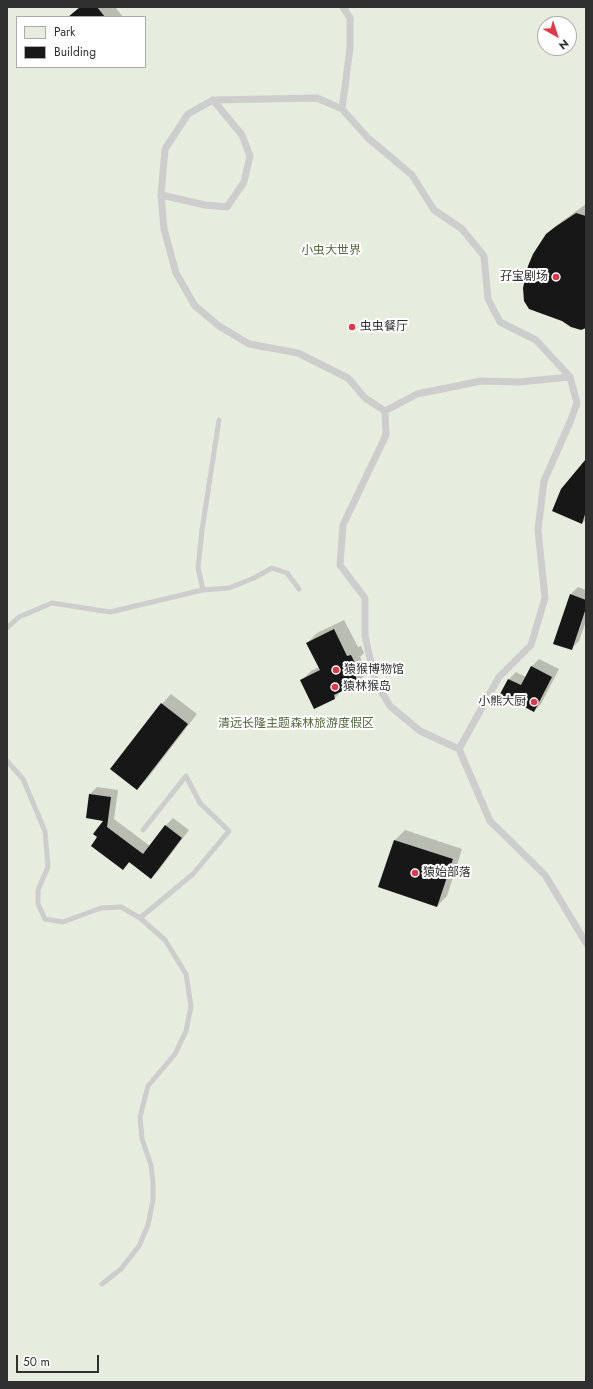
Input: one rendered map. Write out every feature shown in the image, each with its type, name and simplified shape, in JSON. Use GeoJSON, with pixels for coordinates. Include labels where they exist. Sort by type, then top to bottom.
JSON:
{"type":"FeatureCollection","features":[{"type":"Feature","properties":{"kind":"street"},"geometry":{"type":"LineString","coordinates":[[342,109],[350,48],[350,18],[343,7]]}},
{"type":"Feature","properties":{"kind":"street"},"geometry":{"type":"LineString","coordinates":[[385,411],[365,398],[348,378],[298,353],[249,344],[219,326],[195,306],[176,273],[164,229],[161,195],[165,148],[188,114],[214,100],[317,98],[342,109],[368,138],[412,175],[434,210],[462,229],[484,256],[488,298],[500,322],[536,340],[570,377],[577,403],[544,481],[538,530],[545,598],[535,632],[531,645],[499,677],[459,749]]}},
{"type":"Feature","properties":{"kind":"street"},"geometry":{"type":"LineString","coordinates":[[161,195],[205,205],[227,206],[244,182],[250,156],[242,135],[214,100]]}},
{"type":"Feature","properties":{"kind":"street"},"geometry":{"type":"LineString","coordinates":[[385,411],[417,394],[481,381],[519,382],[570,377]]}},
{"type":"Feature","properties":{"kind":"street"},"geometry":{"type":"LineString","coordinates":[[385,411],[386,435],[343,525],[340,565],[365,598],[365,636],[375,681],[390,706],[420,731],[459,749],[490,821],[545,875],[586,943]]}},
{"type":"Feature","properties":{"kind":"lane"},"geometry":{"type":"LineString","coordinates":[[203,590],[198,568],[202,530],[219,420]]}},
{"type":"Feature","properties":{"kind":"lane"},"geometry":{"type":"LineString","coordinates":[[7,628],[19,617],[52,603],[110,612],[203,590],[229,588],[254,578],[272,568],[287,573],[299,589]]}},
{"type":"Feature","properties":{"kind":"lane"},"geometry":{"type":"LineString","coordinates":[[7,761],[23,779],[45,831],[48,867],[38,890],[38,904],[45,919],[63,922],[100,908],[121,907],[140,918],[165,940],[186,974],[191,1006],[186,1031],[175,1054],[148,1086],[140,1117],[142,1139],[151,1165],[153,1182],[153,1200],[148,1225],[139,1246],[121,1269],[102,1284]]}},
{"type":"Feature","properties":{"kind":"lane"},"geometry":{"type":"LineString","coordinates":[[140,918],[193,874],[229,831],[200,803],[186,776],[143,830]]}},
{"type":"Feature","properties":{"kind":"green space","name":"清远长隆主题森林旅游度假区"},"geometry":{"type":"Polygon","coordinates":[[[7,7],[586,7],[586,1382],[7,1382],[7,7]]]}},
{"type":"Feature","properties":{"kind":"building"},"geometry":{"type":"Polygon","coordinates":[[[80,7],[97,7],[104,16],[69,16],[80,7]]]}},
{"type":"Feature","properties":{"kind":"building","name":"孖宝剧场"},"geometry":{"type":"Polygon","coordinates":[[[576,213],[586,216],[586,328],[581,330],[571,327],[562,321],[529,309],[524,301],[523,288],[528,266],[533,254],[546,234],[576,213]]]}},
{"type":"Feature","properties":{"kind":"building"},"geometry":{"type":"Polygon","coordinates":[[[586,459],[586,511],[582,524],[552,511],[561,489],[586,459]]]}},
{"type":"Feature","properties":{"kind":"building"},"geometry":{"type":"Polygon","coordinates":[[[570,594],[586,600],[586,608],[572,650],[553,644],[570,594]]]}},
{"type":"Feature","properties":{"kind":"building","name":"猿猴博物馆"},"geometry":{"type":"Polygon","coordinates":[[[334,629],[347,656],[351,655],[355,663],[350,666],[359,683],[334,695],[335,699],[314,709],[300,680],[320,670],[306,643],[334,629]]]}},
{"type":"Feature","properties":{"kind":"building"},"geometry":{"type":"Polygon","coordinates":[[[531,666],[552,677],[534,712],[500,694],[508,679],[521,685],[531,666]]]}},
{"type":"Feature","properties":{"kind":"building"},"geometry":{"type":"Polygon","coordinates":[[[161,703],[188,724],[137,790],[110,769],[161,703]]]}},
{"type":"Feature","properties":{"kind":"building"},"geometry":{"type":"Polygon","coordinates":[[[89,794],[111,797],[107,827],[143,854],[165,825],[182,838],[151,879],[129,862],[123,870],[91,846],[97,837],[93,834],[103,821],[86,818],[89,794]]]}},
{"type":"Feature","properties":{"kind":"building","name":"猿始部落"},"geometry":{"type":"Polygon","coordinates":[[[394,840],[453,859],[437,907],[378,887],[394,840]]]}},
{"type":"Feature","properties":{"kind":"place","name":"孖宝剧场"},"geometry":{"type":"Point","coordinates":[556,277]}},
{"type":"Feature","properties":{"kind":"place","name":"虫虫餐厅"},"geometry":{"type":"Point","coordinates":[352,327]}},
{"type":"Feature","properties":{"kind":"place","name":"猿猴博物馆"},"geometry":{"type":"Point","coordinates":[336,670]}},
{"type":"Feature","properties":{"kind":"place","name":"猿林猴岛"},"geometry":{"type":"Point","coordinates":[335,687]}},
{"type":"Feature","properties":{"kind":"place","name":"小熊大厨"},"geometry":{"type":"Point","coordinates":[534,702]}},
{"type":"Feature","properties":{"kind":"place","name":"猿始部落"},"geometry":{"type":"Point","coordinates":[415,873]}},
{"type":"Feature","properties":{"kind":"park label","name":"小虫大世界"},"geometry":{"type":"Point","coordinates":[331,251]}}]}
